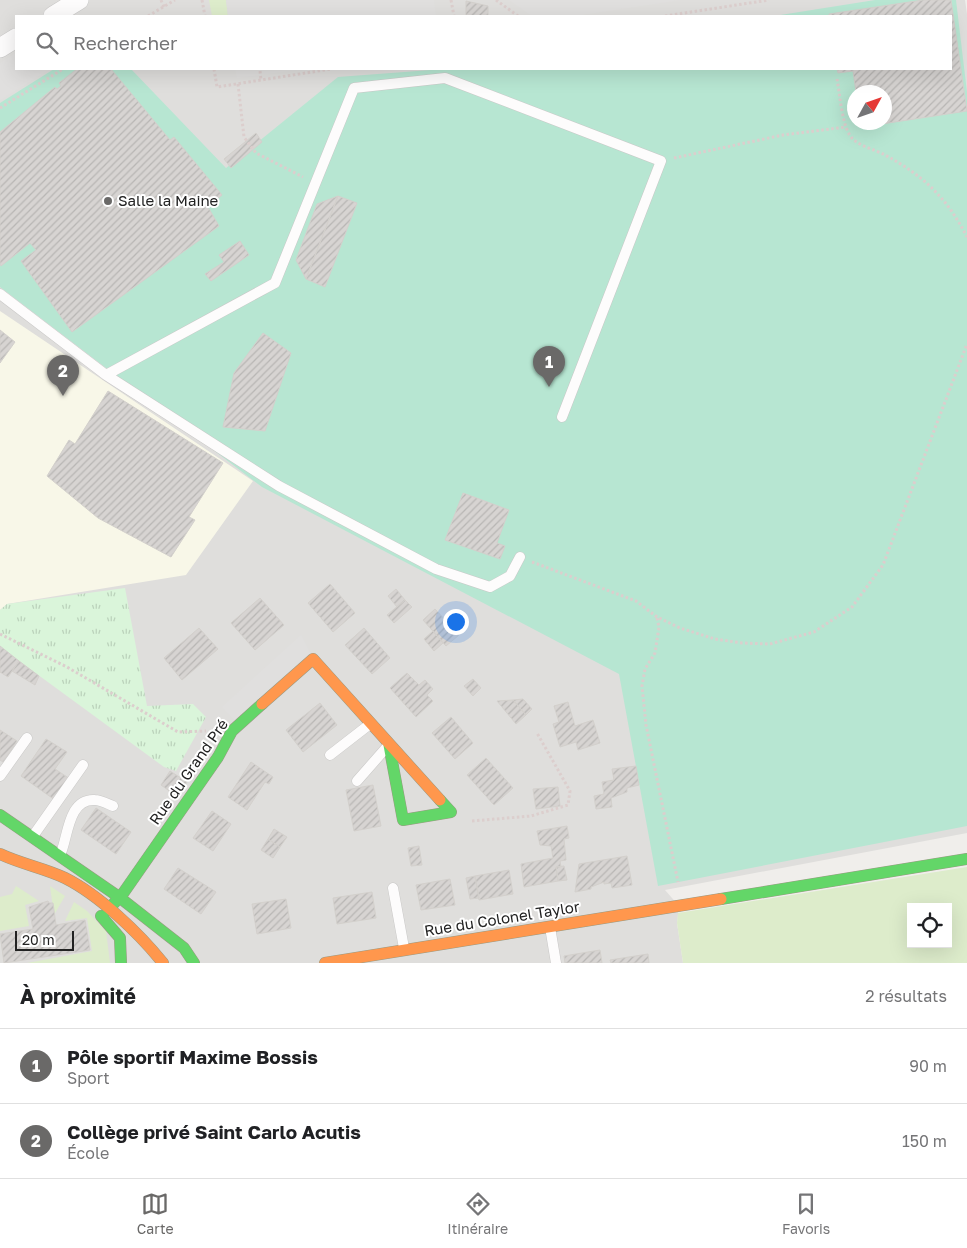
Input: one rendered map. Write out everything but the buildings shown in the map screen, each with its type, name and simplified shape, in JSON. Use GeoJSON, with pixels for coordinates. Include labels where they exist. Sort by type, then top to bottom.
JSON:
{"type":"FeatureCollection","features":[{"type":"Feature","properties":{"kind":"main road","name":"Rue du Grand Pré"},"geometry":{"type":"LineString","coordinates":[[108,910],[218,757],[232,731],[313,659],[451,812]]}},
{"type":"Feature","properties":{"kind":"main road"},"geometry":{"type":"LineString","coordinates":[[389,745],[403,820],[451,812]]}},
{"type":"Feature","properties":{"kind":"main road"},"geometry":{"type":"LineString","coordinates":[[0,815],[119,897],[184,948],[195,963]]}},
{"type":"Feature","properties":{"kind":"main road"},"geometry":{"type":"LineString","coordinates":[[0,854],[18,864],[51,872],[93,897],[155,953],[163,963]]}},
{"type":"Feature","properties":{"kind":"main road","name":"Rue du Colonel Taylor"},"geometry":{"type":"LineString","coordinates":[[325,963],[967,859]]}},
{"type":"Feature","properties":{"kind":"main road"},"geometry":{"type":"LineString","coordinates":[[51,872],[100,916],[120,938],[121,963]]}},
{"type":"Feature","properties":{"kind":"main road"},"geometry":{"type":"LineString","coordinates":[[183,963],[195,963]]}},
{"type":"Feature","properties":{"kind":"street"},"geometry":{"type":"LineString","coordinates":[[55,15],[79,0]]}},
{"type":"Feature","properties":{"kind":"street"},"geometry":{"type":"LineString","coordinates":[[0,48],[15,39]]}},
{"type":"Feature","properties":{"kind":"lane"},"geometry":{"type":"LineString","coordinates":[[106,375],[275,282],[354,88],[445,78],[661,161],[562,417]]}},
{"type":"Feature","properties":{"kind":"lane"},"geometry":{"type":"LineString","coordinates":[[0,294],[106,375],[279,486],[436,570],[490,587],[510,576],[520,557]]}},
{"type":"Feature","properties":{"kind":"lane"},"geometry":{"type":"LineString","coordinates":[[330,755],[370,724]]}},
{"type":"Feature","properties":{"kind":"lane"},"geometry":{"type":"LineString","coordinates":[[0,776],[27,738]]}},
{"type":"Feature","properties":{"kind":"lane"},"geometry":{"type":"LineString","coordinates":[[357,781],[389,745]]}},
{"type":"Feature","properties":{"kind":"lane"},"geometry":{"type":"LineString","coordinates":[[33,837],[83,765]]}},
{"type":"Feature","properties":{"kind":"lane"},"geometry":{"type":"LineString","coordinates":[[60,856],[66,844],[66,831],[71,816],[82,804],[94,799],[113,806]]}},
{"type":"Feature","properties":{"kind":"lane"},"geometry":{"type":"LineString","coordinates":[[393,888],[404,950]]}},
{"type":"Feature","properties":{"kind":"lane"},"geometry":{"type":"LineString","coordinates":[[550,927],[556,963]]}},
{"type":"Feature","properties":{"kind":"path"},"geometry":{"type":"LineString","coordinates":[[161,0],[164,6]]}},
{"type":"Feature","properties":{"kind":"path"},"geometry":{"type":"LineString","coordinates":[[150,15],[174,0]]}},
{"type":"Feature","properties":{"kind":"path"},"geometry":{"type":"LineString","coordinates":[[202,0],[205,15]]}},
{"type":"Feature","properties":{"kind":"path"},"geometry":{"type":"LineString","coordinates":[[451,0],[454,15]]}},
{"type":"Feature","properties":{"kind":"path"},"geometry":{"type":"LineString","coordinates":[[496,0],[517,15]]}},
{"type":"Feature","properties":{"kind":"path"},"geometry":{"type":"LineString","coordinates":[[672,15],[769,0]]}},
{"type":"Feature","properties":{"kind":"path"},"geometry":{"type":"LineString","coordinates":[[0,108],[62,70]]}},
{"type":"Feature","properties":{"kind":"path"},"geometry":{"type":"LineString","coordinates":[[214,70],[217,87],[324,70]]}},
{"type":"Feature","properties":{"kind":"path"},"geometry":{"type":"LineString","coordinates":[[260,71],[261,80]]}},
{"type":"Feature","properties":{"kind":"path"},"geometry":{"type":"LineString","coordinates":[[837,79],[846,127],[854,140],[905,167],[925,181],[943,198],[967,237]]}},
{"type":"Feature","properties":{"kind":"path"},"geometry":{"type":"LineString","coordinates":[[238,84],[246,141],[256,153],[315,183]]}},
{"type":"Feature","properties":{"kind":"path"},"geometry":{"type":"LineString","coordinates":[[661,161],[783,135],[846,127]]}},
{"type":"Feature","properties":{"kind":"path"},"geometry":{"type":"LineString","coordinates":[[520,557],[636,601],[657,617],[680,628],[715,639],[742,643],[770,644],[814,632],[852,607],[883,564],[967,344]]}},
{"type":"Feature","properties":{"kind":"path"},"geometry":{"type":"LineString","coordinates":[[657,617],[659,627],[655,653],[645,669],[644,706],[648,735],[683,906]]}},
{"type":"Feature","properties":{"kind":"path"},"geometry":{"type":"LineString","coordinates":[[0,634],[66,667],[178,732],[232,731]]}},
{"type":"Feature","properties":{"kind":"path"},"geometry":{"type":"LineString","coordinates":[[451,812],[474,822],[531,816],[568,805],[570,791],[537,733]]}},
{"type":"Feature","properties":{"kind":"shaded area"},"geometry":{"type":"Polygon","coordinates":[[[0,0],[965,0],[967,14],[967,833],[665,890],[679,906],[677,923],[683,963],[0,963],[0,0]]]}},
{"type":"Feature","properties":{"kind":"shaded area"},"geometry":{"type":"Polygon","coordinates":[[[226,0],[434,0],[436,15],[228,15],[226,0]]]}},
{"type":"Feature","properties":{"kind":"shaded area"},"geometry":{"type":"Polygon","coordinates":[[[509,0],[681,0],[582,15],[531,15],[509,0]]]}},
{"type":"Feature","properties":{"kind":"shaded area"},"geometry":{"type":"Polygon","coordinates":[[[15,54],[15,70],[48,70],[0,100],[0,63],[15,54]]]}},
{"type":"Feature","properties":{"kind":"shaded area"},"geometry":{"type":"Polygon","coordinates":[[[235,70],[297,70],[237,78],[235,70]]]}},
{"type":"Feature","properties":{"kind":"shaded area"},"geometry":{"type":"Polygon","coordinates":[[[0,311],[253,481],[186,575],[7,604],[0,610],[0,311]]]}},
{"type":"Feature","properties":{"kind":"shaded area"},"geometry":{"type":"Polygon","coordinates":[[[301,635],[313,659],[239,725],[222,707],[301,635]]]}},
{"type":"Feature","properties":{"kind":"green space"},"geometry":{"type":"Polygon","coordinates":[[[209,0],[226,0],[228,15],[212,15],[209,0]]]}},
{"type":"Feature","properties":{"kind":"green space"},"geometry":{"type":"Polygon","coordinates":[[[875,0],[956,0],[967,92],[967,826],[658,886],[619,674],[262,487],[0,287],[0,103],[52,70],[132,70],[226,168],[338,77],[431,70],[952,70],[952,15],[780,15],[875,0]]]}},
{"type":"Feature","properties":{"kind":"green space"},"geometry":{"type":"Polygon","coordinates":[[[125,588],[147,706],[193,704],[206,717],[176,771],[164,767],[0,647],[0,610],[7,604],[125,588]]]}},
{"type":"Feature","properties":{"kind":"green space"},"geometry":{"type":"Polygon","coordinates":[[[967,867],[967,963],[683,963],[677,923],[678,913],[967,867]]]}},
{"type":"Feature","properties":{"kind":"green space"},"geometry":{"type":"Polygon","coordinates":[[[16,886],[39,901],[25,905],[29,926],[0,931],[0,897],[12,894],[16,886]]]}},
{"type":"Feature","properties":{"kind":"green space"},"geometry":{"type":"Polygon","coordinates":[[[50,886],[65,896],[54,915],[50,886]]]}},
{"type":"Feature","properties":{"kind":"green space"},"geometry":{"type":"Polygon","coordinates":[[[74,902],[87,911],[106,931],[110,963],[27,963],[92,951],[87,918],[65,921],[74,902]]]}},
{"type":"Feature","properties":{"kind":"traffic: fast"},"geometry":{"type":"LineString","coordinates":[[108,910],[124,892],[218,757],[232,731],[262,704]]}},
{"type":"Feature","properties":{"kind":"traffic: fast"},"geometry":{"type":"LineString","coordinates":[[389,745],[403,820],[451,812],[440,800]]}},
{"type":"Feature","properties":{"kind":"traffic: fast"},"geometry":{"type":"LineString","coordinates":[[0,815],[119,897],[184,948],[194,963]]}},
{"type":"Feature","properties":{"kind":"traffic: fast"},"geometry":{"type":"LineString","coordinates":[[721,899],[967,859]]}},
{"type":"Feature","properties":{"kind":"traffic: fast"},"geometry":{"type":"LineString","coordinates":[[101,916],[120,938],[121,963]]}},
{"type":"Feature","properties":{"kind":"traffic: slow"},"geometry":{"type":"LineString","coordinates":[[262,704],[313,659],[440,800]]}},
{"type":"Feature","properties":{"kind":"traffic: slow"},"geometry":{"type":"LineString","coordinates":[[0,854],[65,878],[78,885],[105,904],[142,939],[163,963]]}},
{"type":"Feature","properties":{"kind":"traffic: slow"},"geometry":{"type":"LineString","coordinates":[[325,963],[721,899]]}},
{"type":"Feature","properties":{"kind":"place","name":"Salle la Maine"},"geometry":{"type":"Point","coordinates":[108,201]}},
{"type":"Feature","properties":{"kind":"place","name":"Pôle sportif Maxime Bossis"},"geometry":{"type":"Point","coordinates":[549,387]}},
{"type":"Feature","properties":{"kind":"place","name":"Collège privé Saint Carlo Acutis"},"geometry":{"type":"Point","coordinates":[63,396]}}]}
